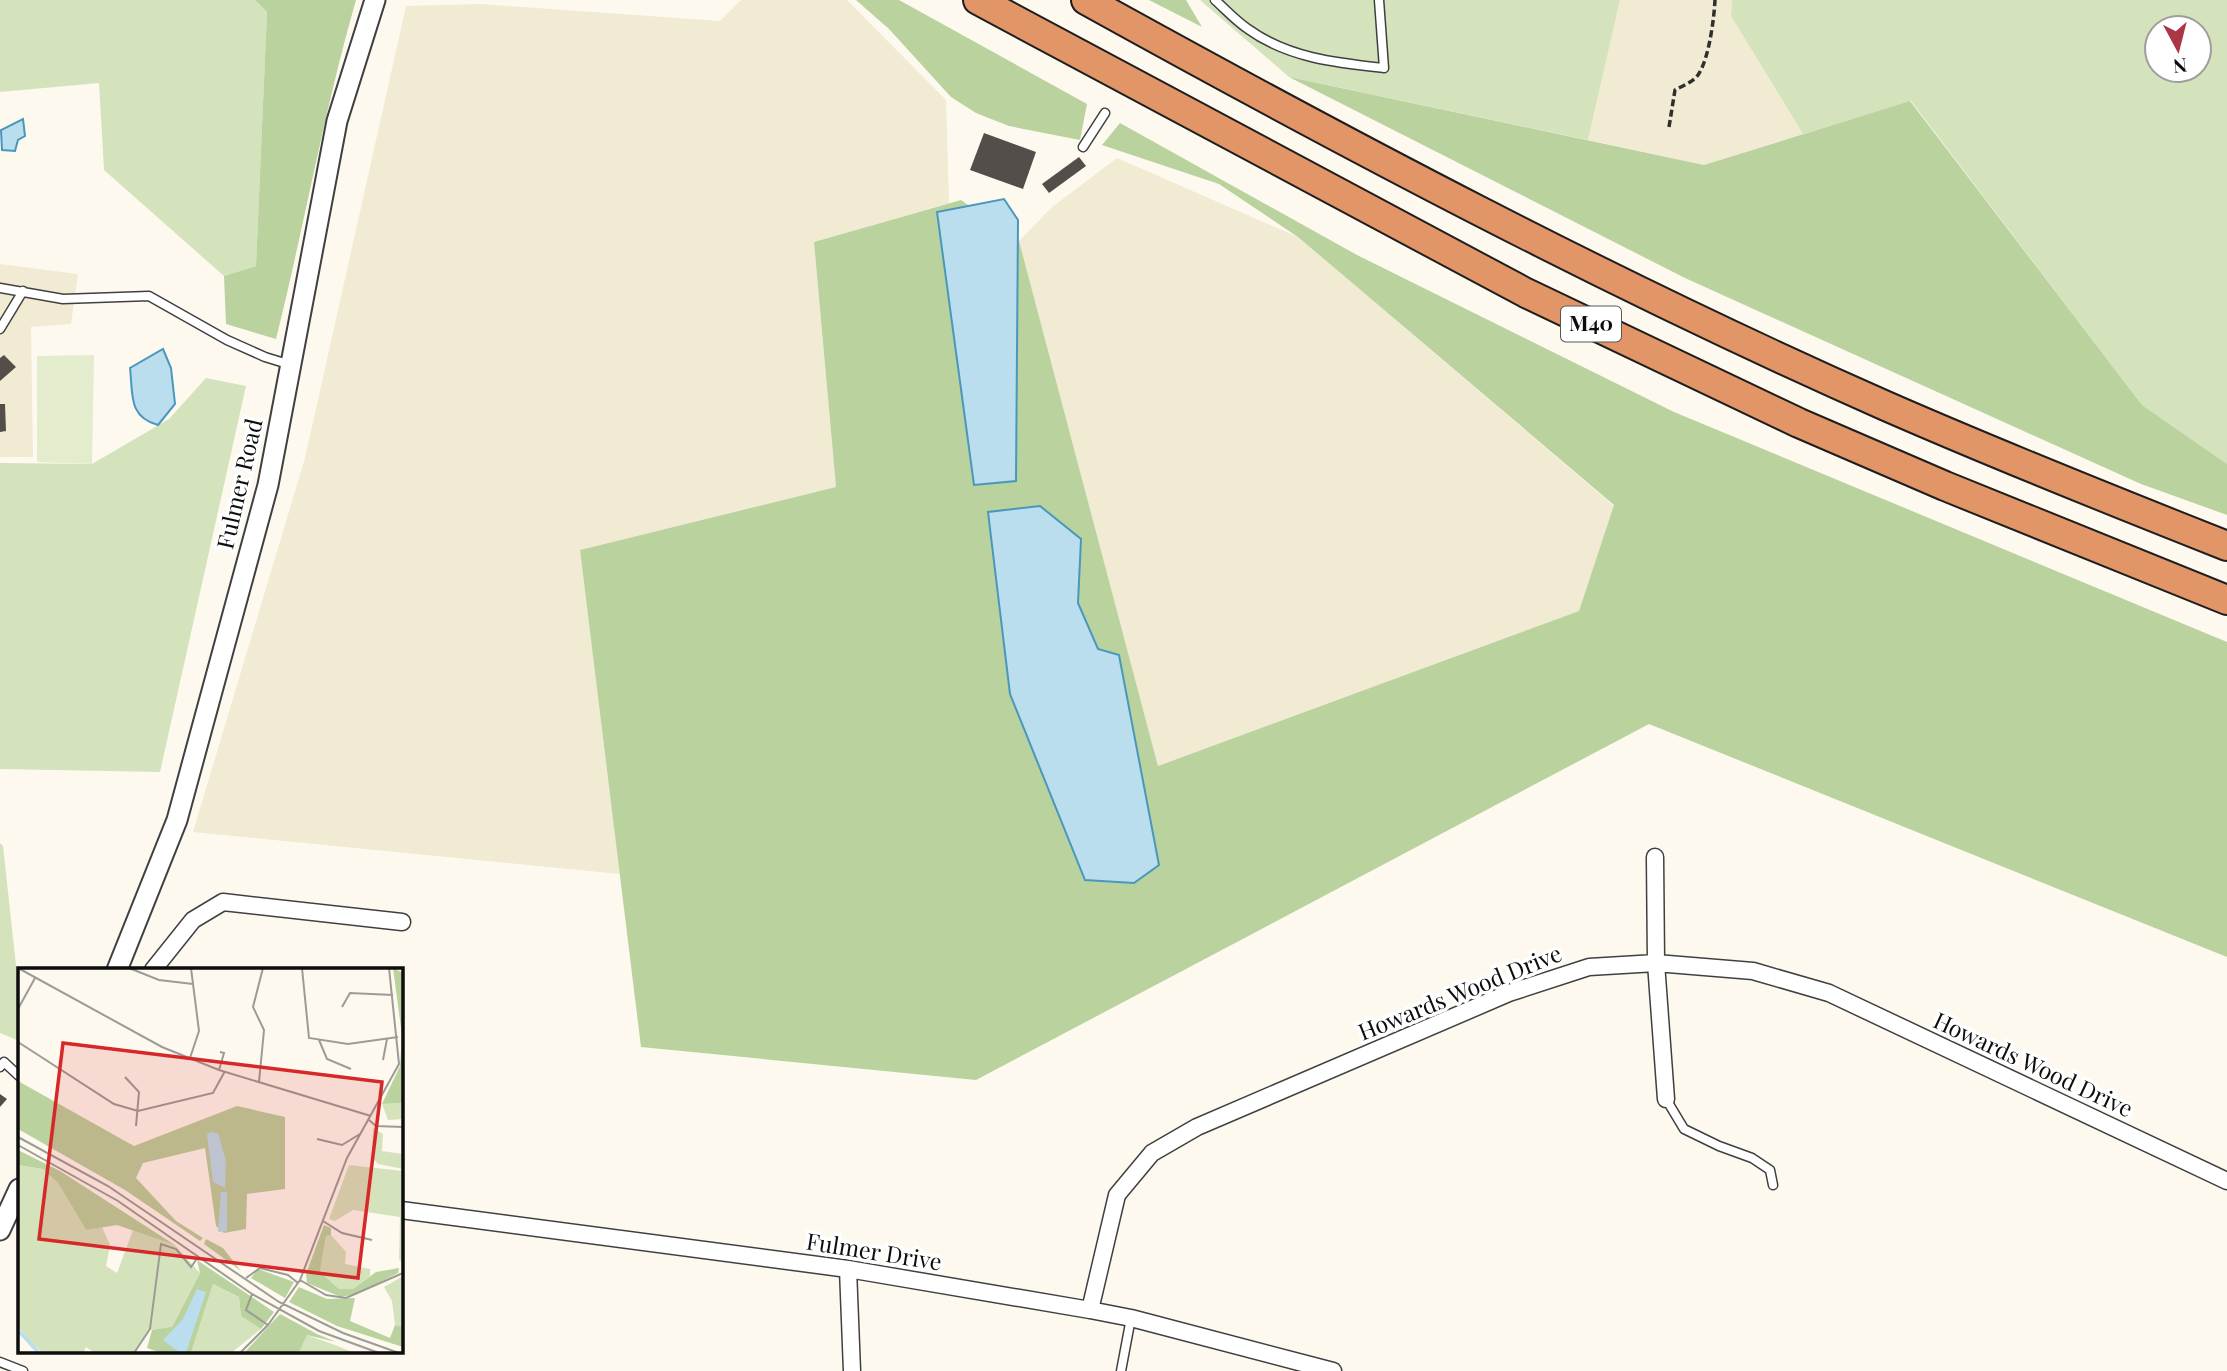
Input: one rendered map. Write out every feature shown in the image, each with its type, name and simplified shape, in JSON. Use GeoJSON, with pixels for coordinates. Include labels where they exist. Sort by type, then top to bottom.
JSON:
{"type":"FeatureCollection","features":[{"type":"Feature","properties":{"kind":"highway","name":"M40"},"geometry":{"type":"LineString","coordinates":[[978,0],[1526,293],[1824,434],[2227,600]]}},
{"type":"Feature","properties":{"kind":"highway","name":"M40"},"geometry":{"type":"LineString","coordinates":[[1086,0],[1306,122],[1502,223],[1716,328],[1887,406],[2227,546]]}},
{"type":"Feature","properties":{"kind":"street","name":"Fulmer Road"},"geometry":{"type":"LineString","coordinates":[[118,968],[177,820],[268,485],[337,121],[375,0]]}},
{"type":"Feature","properties":{"kind":"street"},"geometry":{"type":"LineString","coordinates":[[1655,857],[1656,962],[1666,1099]]}},
{"type":"Feature","properties":{"kind":"street"},"geometry":{"type":"LineString","coordinates":[[155,968],[193,920],[223,902],[402,922]]}},
{"type":"Feature","properties":{"kind":"street","name":"Howards Wood Drive"},"geometry":{"type":"LineString","coordinates":[[1090,1310],[1117,1195],[1152,1153],[1197,1127],[1509,993],[1589,967],[1656,962],[1754,971],[1829,993],[2227,1181]]}},
{"type":"Feature","properties":{"kind":"street"},"geometry":{"type":"LineString","coordinates":[[0,1230],[18,1191]]}},
{"type":"Feature","properties":{"kind":"street","name":"Fulmer Drive"},"geometry":{"type":"LineString","coordinates":[[402,1210],[849,1269],[1090,1310],[1131,1318],[1334,1371]]}},
{"type":"Feature","properties":{"kind":"street"},"geometry":{"type":"LineString","coordinates":[[849,1269],[852,1371]]}},
{"type":"Feature","properties":{"kind":"lane"},"geometry":{"type":"LineString","coordinates":[[1215,0],[1247,29],[1278,47],[1311,58],[1384,68],[1379,0]]}},
{"type":"Feature","properties":{"kind":"lane"},"geometry":{"type":"LineString","coordinates":[[1083,147],[1105,113]]}},
{"type":"Feature","properties":{"kind":"lane"},"geometry":{"type":"LineString","coordinates":[[0,288],[63,299],[149,296],[227,340],[265,357],[292,365]]}},
{"type":"Feature","properties":{"kind":"lane"},"geometry":{"type":"LineString","coordinates":[[0,329],[23,291]]}},
{"type":"Feature","properties":{"kind":"lane"},"geometry":{"type":"LineString","coordinates":[[0,1067],[4,1062],[18,1075]]}},
{"type":"Feature","properties":{"kind":"lane"},"geometry":{"type":"LineString","coordinates":[[1666,1099],[1684,1129],[1752,1158],[1770,1170],[1773,1185]]}},
{"type":"Feature","properties":{"kind":"lane"},"geometry":{"type":"LineString","coordinates":[[1121,1371],[1131,1318]]}},
{"type":"Feature","properties":{"kind":"lane"},"geometry":{"type":"LineString","coordinates":[[0,1362],[23,1371]]}},
{"type":"Feature","properties":{"kind":"path"},"geometry":{"type":"LineString","coordinates":[[1669,127],[1675,90],[1698,76],[1714,21],[1715,0]]}},
{"type":"Feature","properties":{"kind":"shaded area"},"geometry":{"type":"Polygon","coordinates":[[[741,0],[847,0],[946,100],[949,203],[814,242],[836,487],[580,550],[620,874],[193,832],[305,458],[406,6],[480,4],[720,21],[741,0]]]}},
{"type":"Feature","properties":{"kind":"shaded area"},"geometry":{"type":"Polygon","coordinates":[[[1620,0],[1732,0],[1731,16],[1803,134],[1705,165],[1588,140],[1620,0]]]}},
{"type":"Feature","properties":{"kind":"shaded area"},"geometry":{"type":"Polygon","coordinates":[[[1117,158],[1298,237],[1614,506],[1579,611],[1158,766],[1019,241],[1051,208],[1117,158]]]}},
{"type":"Feature","properties":{"kind":"shaded area"},"geometry":{"type":"Polygon","coordinates":[[[0,264],[78,274],[71,324],[31,327],[33,457],[0,457],[0,264]]]}},
{"type":"Feature","properties":{"kind":"green space"},"geometry":{"type":"Polygon","coordinates":[[[0,0],[255,0],[267,12],[256,266],[224,276],[104,170],[99,83],[0,92],[0,0]]]}},
{"type":"Feature","properties":{"kind":"green space"},"geometry":{"type":"Polygon","coordinates":[[[255,0],[356,0],[334,84],[276,339],[226,324],[224,276],[256,266],[267,12],[255,0]]]}},
{"type":"Feature","properties":{"kind":"green space"},"geometry":{"type":"Polygon","coordinates":[[[856,0],[899,0],[1087,104],[1080,140],[1009,126],[976,113],[951,97],[889,29],[856,0]]]}},
{"type":"Feature","properties":{"kind":"green space"},"geometry":{"type":"Polygon","coordinates":[[[1149,0],[1186,0],[1202,27],[1149,0]]]}},
{"type":"Feature","properties":{"kind":"green space"},"geometry":{"type":"Polygon","coordinates":[[[1200,0],[1620,0],[1588,140],[1289,77],[1200,0]]]}},
{"type":"Feature","properties":{"kind":"green space"},"geometry":{"type":"Polygon","coordinates":[[[1732,0],[2227,0],[2227,464],[2142,405],[1911,101],[1803,134],[1731,16],[1732,0]]]}},
{"type":"Feature","properties":{"kind":"green space"},"geometry":{"type":"Polygon","coordinates":[[[1289,77],[1704,165],[1910,101],[2142,405],[2227,464],[2227,515],[2141,484],[1685,278],[1289,77]]]}},
{"type":"Feature","properties":{"kind":"green space"},"geometry":{"type":"Polygon","coordinates":[[[1120,123],[1357,255],[1674,412],[2227,642],[2227,957],[1649,724],[976,1080],[641,1047],[580,550],[836,487],[814,242],[961,200],[1019,241],[1158,766],[1579,611],[1614,505],[1298,237],[1219,184],[1102,145],[1120,123]]]}},
{"type":"Feature","properties":{"kind":"green space"},"geometry":{"type":"Polygon","coordinates":[[[94,355],[92,464],[37,462],[37,356],[94,355]]]}},
{"type":"Feature","properties":{"kind":"green space"},"geometry":{"type":"Polygon","coordinates":[[[206,378],[246,386],[160,772],[0,769],[0,463],[92,464],[169,419],[206,378]]]}},
{"type":"Feature","properties":{"kind":"green space"},"geometry":{"type":"Polygon","coordinates":[[[0,843],[3,846],[18,984],[18,1041],[0,1033],[0,843]]]}},
{"type":"Feature","properties":{"kind":"water"},"geometry":{"type":"Polygon","coordinates":[[[23,119],[25,136],[18,140],[15,151],[2,150],[1,130],[23,119]]]}},
{"type":"Feature","properties":{"kind":"water"},"geometry":{"type":"Polygon","coordinates":[[[1004,199],[1018,220],[1016,481],[974,485],[937,212],[1004,199]]]}},
{"type":"Feature","properties":{"kind":"water"},"geometry":{"type":"Polygon","coordinates":[[[163,349],[171,368],[175,404],[158,425],[141,416],[137,410],[132,395],[130,368],[163,349]]]}},
{"type":"Feature","properties":{"kind":"water"},"geometry":{"type":"Polygon","coordinates":[[[1040,506],[1081,539],[1078,603],[1098,649],[1119,655],[1159,865],[1134,883],[1085,880],[1010,694],[988,512],[1040,506]]]}},
{"type":"Feature","properties":{"kind":"building"},"geometry":{"type":"Polygon","coordinates":[[[984,133],[1036,152],[1023,189],[970,170],[984,133]]]}},
{"type":"Feature","properties":{"kind":"building"},"geometry":{"type":"Polygon","coordinates":[[[1079,157],[1086,166],[1049,193],[1042,184],[1079,157]]]}},
{"type":"Feature","properties":{"kind":"building"},"geometry":{"type":"Polygon","coordinates":[[[4,355],[16,367],[0,381],[0,358],[4,355]]]}},
{"type":"Feature","properties":{"kind":"building"},"geometry":{"type":"Polygon","coordinates":[[[0,404],[5,404],[6,431],[0,432],[0,404]]]}},
{"type":"Feature","properties":{"kind":"building"},"geometry":{"type":"Polygon","coordinates":[[[0,1094],[7,1099],[0,1107],[0,1094]]]}}]}
